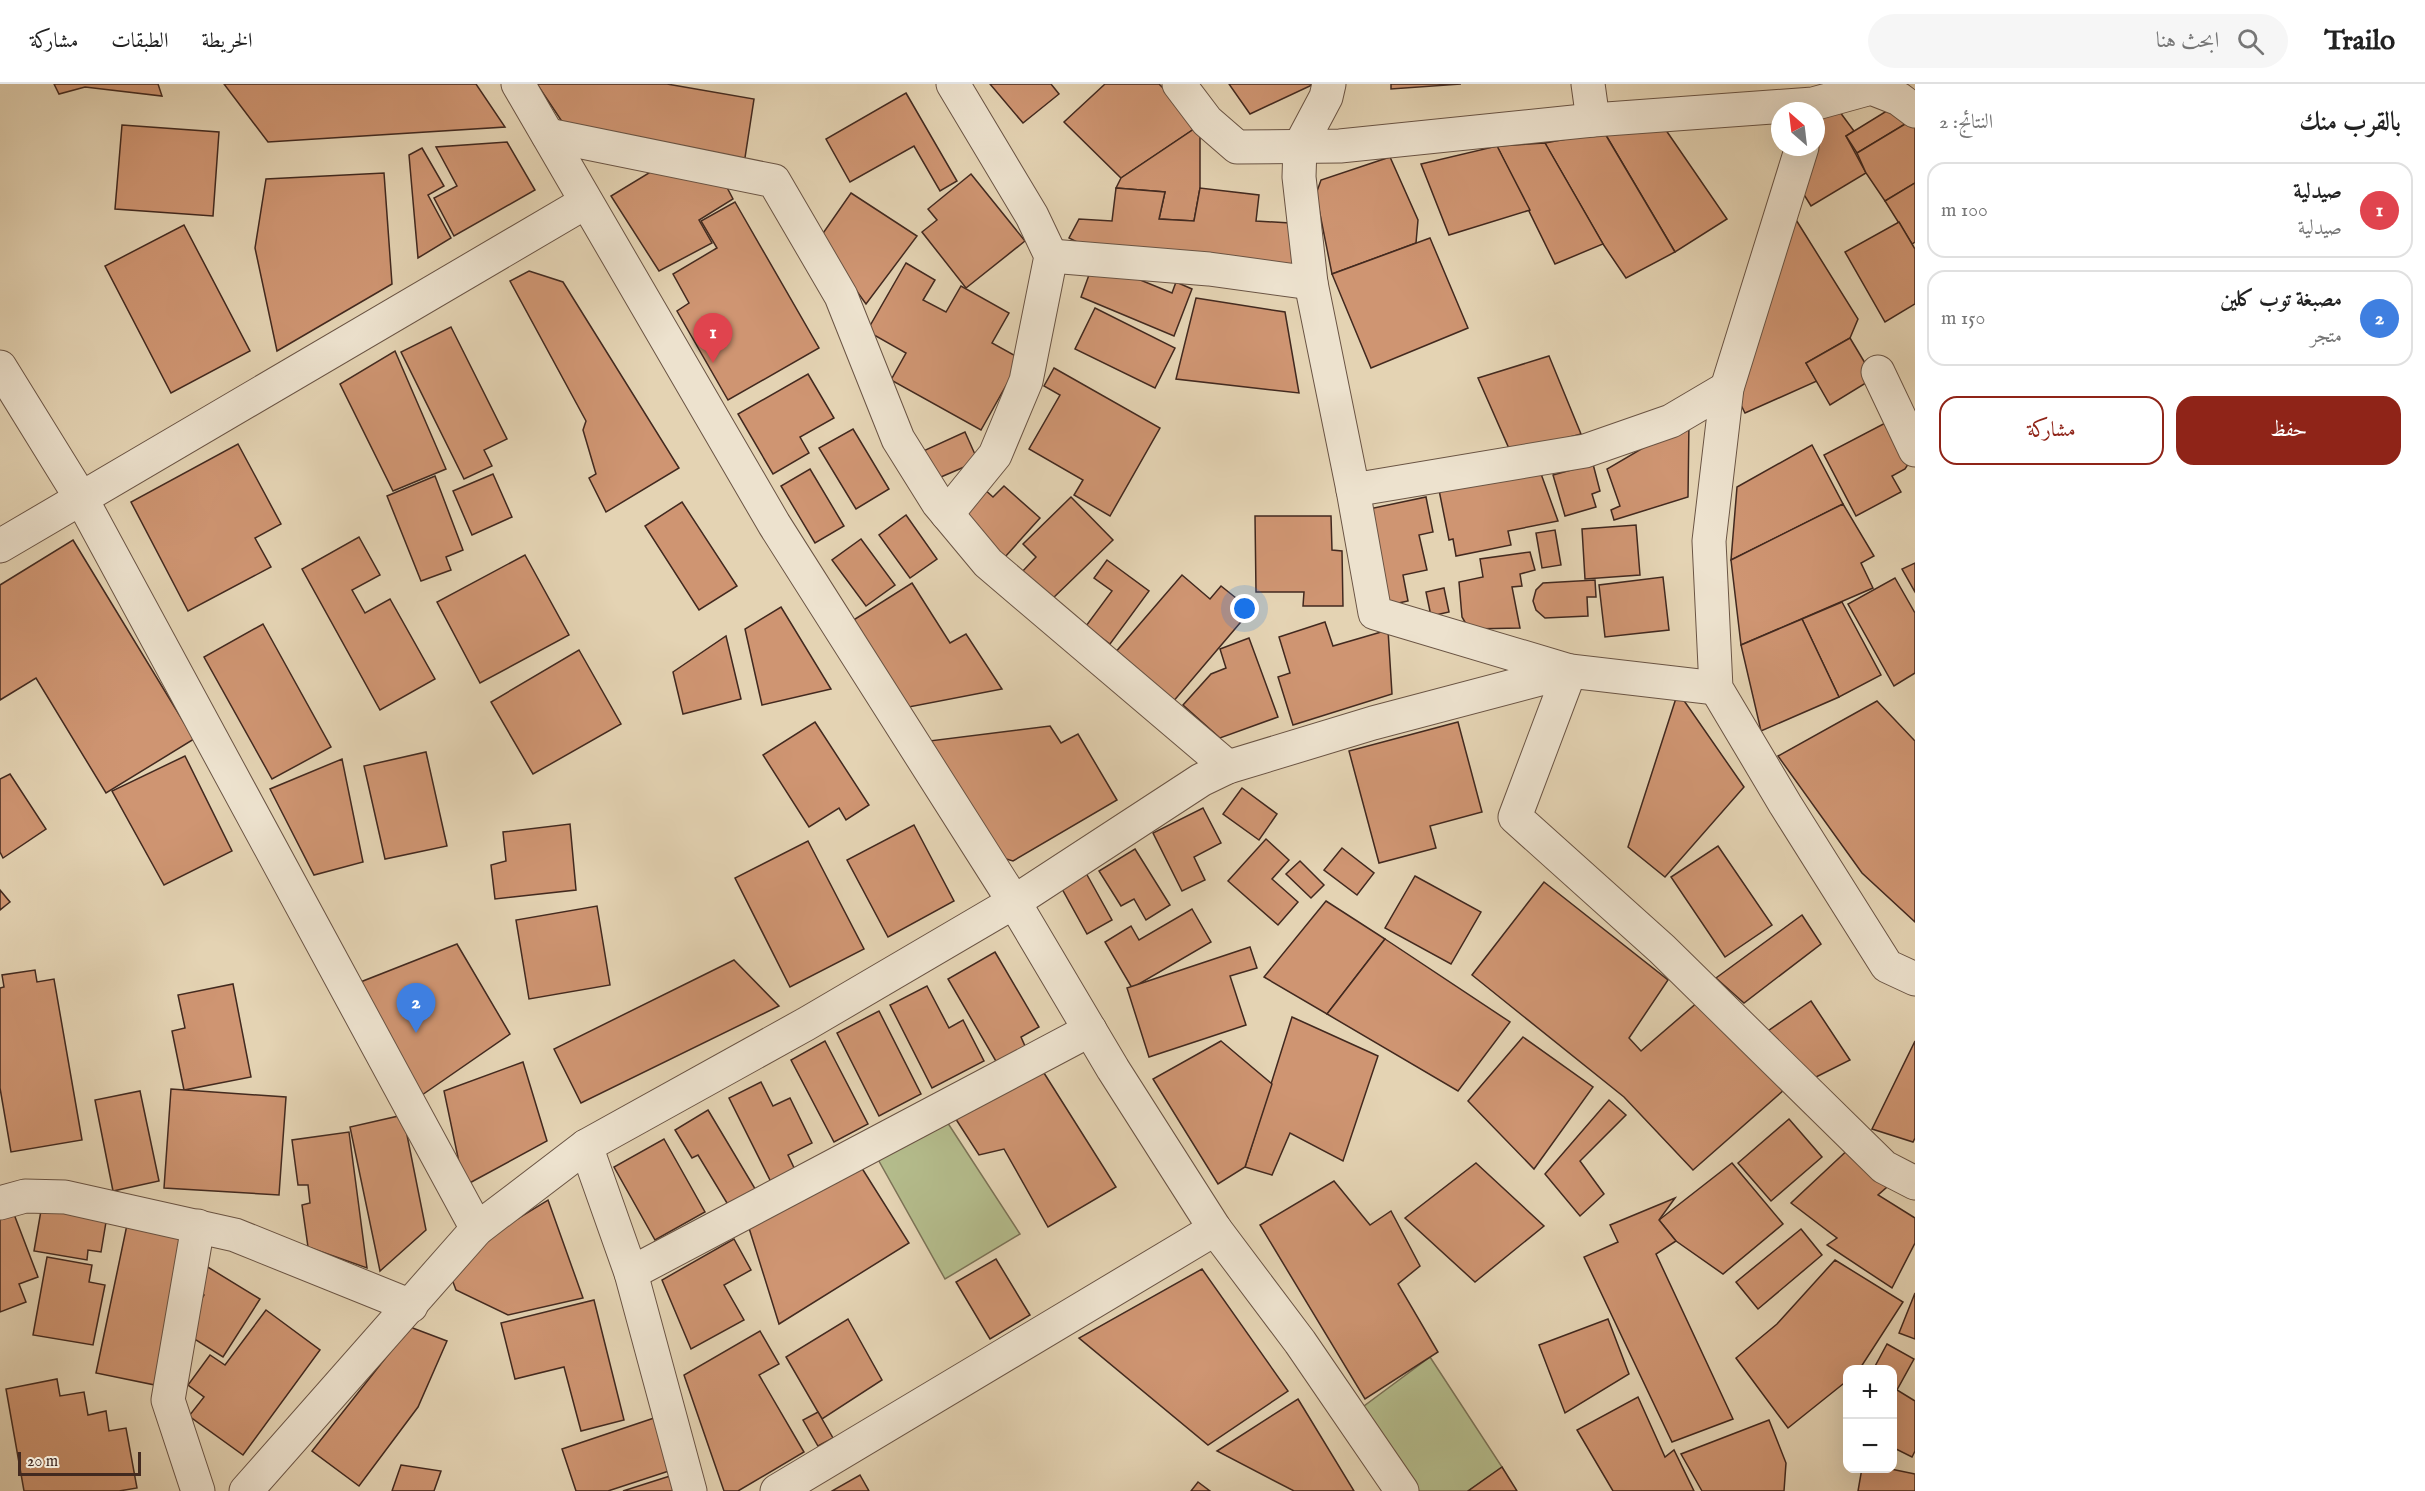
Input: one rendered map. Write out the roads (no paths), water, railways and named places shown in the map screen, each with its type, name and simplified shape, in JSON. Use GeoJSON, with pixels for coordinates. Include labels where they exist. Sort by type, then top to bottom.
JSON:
{"type":"FeatureCollection","features":[{"type":"Feature","properties":{"kind":"street"},"geometry":{"type":"LineString","coordinates":[[518,84],[774,524],[1014,902],[1090,1030],[1215,1229],[1300,1342],[1402,1491]]}},
{"type":"Feature","properties":{"kind":"street"},"geometry":{"type":"LineString","coordinates":[[947,514],[995,455],[1026,381],[1052,256],[1032,216],[953,84]]}},
{"type":"Feature","properties":{"kind":"street"},"geometry":{"type":"LineString","coordinates":[[1179,84],[1208,121],[1237,147],[1340,146],[1815,100],[1871,88],[1899,99],[1915,111]]}},
{"type":"Feature","properties":{"kind":"street"},"geometry":{"type":"LineString","coordinates":[[1329,84],[1326,97],[1300,146],[1299,177],[1311,283],[1353,490],[1375,613],[1570,671],[1716,688]]}},
{"type":"Feature","properties":{"kind":"street"},"geometry":{"type":"LineString","coordinates":[[1587,84],[1593,120]]}},
{"type":"Feature","properties":{"kind":"street"},"geometry":{"type":"LineString","coordinates":[[548,135],[774,181],[841,296],[898,438],[947,514],[988,563],[1228,767]]}},
{"type":"Feature","properties":{"kind":"street"},"geometry":{"type":"LineString","coordinates":[[1799,156],[1727,388],[1709,541],[1716,688],[1785,804],[1887,966],[1915,980]]}},
{"type":"Feature","properties":{"kind":"street"},"geometry":{"type":"LineString","coordinates":[[0,546],[586,202]]}},
{"type":"Feature","properties":{"kind":"street"},"geometry":{"type":"LineString","coordinates":[[1052,256],[1209,269],[1311,283]]}},
{"type":"Feature","properties":{"kind":"street"},"geometry":{"type":"LineString","coordinates":[[0,367],[81,498],[477,1229]]}},
{"type":"Feature","properties":{"kind":"street"},"geometry":{"type":"LineString","coordinates":[[1878,372],[1915,450]]}},
{"type":"Feature","properties":{"kind":"street"},"geometry":{"type":"LineString","coordinates":[[1353,490],[1586,451],[1671,421],[1727,388]]}},
{"type":"Feature","properties":{"kind":"street"},"geometry":{"type":"LineString","coordinates":[[246,1491],[477,1229],[586,1146],[806,1024],[1014,902],[1201,780],[1228,767],[1373,723],[1570,671]]}},
{"type":"Feature","properties":{"kind":"street"},"geometry":{"type":"LineString","coordinates":[[1570,671],[1515,817],[1662,950],[1884,1167],[1915,1183]]}},
{"type":"Feature","properties":{"kind":"street"},"geometry":{"type":"LineString","coordinates":[[631,1273],[1090,1030]]}},
{"type":"Feature","properties":{"kind":"street"},"geometry":{"type":"LineString","coordinates":[[586,1146],[631,1273],[690,1491]]}},
{"type":"Feature","properties":{"kind":"street"},"geometry":{"type":"LineString","coordinates":[[0,1203],[25,1196],[65,1197],[235,1235],[411,1305]]}},
{"type":"Feature","properties":{"kind":"street"},"geometry":{"type":"LineString","coordinates":[[198,1226],[168,1400],[198,1491]]}},
{"type":"Feature","properties":{"kind":"street"},"geometry":{"type":"LineString","coordinates":[[777,1491],[1215,1229]]}},
{"type":"Feature","properties":{"kind":"place","name":"صيدلية"},"geometry":{"type":"Point","coordinates":[713,363]}},
{"type":"Feature","properties":{"kind":"place","name":"مصبغة توب كلين"},"geometry":{"type":"Point","coordinates":[416,1033]}}]}
